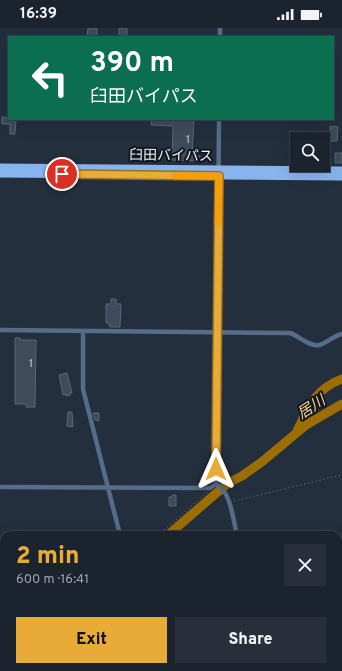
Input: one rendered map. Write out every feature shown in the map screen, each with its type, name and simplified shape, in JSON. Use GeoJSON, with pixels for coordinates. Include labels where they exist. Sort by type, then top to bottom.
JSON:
{"type":"FeatureCollection","features":[{"type":"Feature","properties":{"kind":"highway","name":"臼田バイパス"},"geometry":{"type":"LineString","coordinates":[[0,167],[219,172],[342,177]]}},
{"type":"Feature","properties":{"kind":"highway","name":"臼田バイパス"},"geometry":{"type":"LineString","coordinates":[[0,174],[342,170]]}},
{"type":"Feature","properties":{"kind":"street"},"geometry":{"type":"LineString","coordinates":[[219,120],[216,485],[224,493],[229,502],[236,531]]}},
{"type":"Feature","properties":{"kind":"street"},"geometry":{"type":"LineString","coordinates":[[0,330],[290,333],[309,343],[318,345],[342,334]]}},
{"type":"Feature","properties":{"kind":"street"},"geometry":{"type":"LineString","coordinates":[[83,331],[83,389],[119,531]]}},
{"type":"Feature","properties":{"kind":"street"},"geometry":{"type":"LineString","coordinates":[[0,487],[210,488],[216,485]]}},
{"type":"Feature","properties":{"kind":"path"},"geometry":{"type":"LineString","coordinates":[[229,502],[342,475]]}},
{"type":"Feature","properties":{"kind":"path"},"geometry":{"type":"LineString","coordinates":[[163,531],[216,485]]}},
{"type":"Feature","properties":{"kind":"building"},"geometry":{"type":"Polygon","coordinates":[[[88,28],[97,28],[97,36],[87,36],[88,28]]]}},
{"type":"Feature","properties":{"kind":"building"},"geometry":{"type":"Polygon","coordinates":[[[119,28],[127,28],[127,36],[119,36],[119,28]]]}},
{"type":"Feature","properties":{"kind":"building"},"geometry":{"type":"Polygon","coordinates":[[[2,117],[8,118],[8,120],[16,120],[15,134],[10,134],[10,124],[2,124],[2,117]]]}},
{"type":"Feature","properties":{"kind":"building"},"geometry":{"type":"Polygon","coordinates":[[[151,120],[194,120],[192,156],[200,156],[200,161],[172,160],[173,126],[151,125],[151,120]]]}},
{"type":"Feature","properties":{"kind":"building"},"geometry":{"type":"Polygon","coordinates":[[[330,126],[338,127],[337,141],[330,141],[330,126]]]}},
{"type":"Feature","properties":{"kind":"building"},"geometry":{"type":"Polygon","coordinates":[[[335,153],[342,153],[342,163],[335,163],[335,153]]]}},
{"type":"Feature","properties":{"kind":"building"},"geometry":{"type":"Polygon","coordinates":[[[111,299],[116,299],[116,304],[121,304],[120,327],[111,327],[109,326],[109,323],[106,323],[106,304],[111,304],[111,299]]]}},
{"type":"Feature","properties":{"kind":"building"},"geometry":{"type":"Polygon","coordinates":[[[15,338],[20,338],[20,340],[36,340],[35,407],[26,407],[26,404],[15,404],[15,338]]]}},
{"type":"Feature","properties":{"kind":"building"},"geometry":{"type":"Polygon","coordinates":[[[67,373],[72,393],[66,396],[66,394],[63,395],[59,375],[67,373]]]}},
{"type":"Feature","properties":{"kind":"building"},"geometry":{"type":"Polygon","coordinates":[[[68,412],[72,412],[73,427],[67,426],[68,412]]]}},
{"type":"Feature","properties":{"kind":"building"},"geometry":{"type":"Polygon","coordinates":[[[93,413],[99,413],[99,421],[95,420],[93,413]]]}},
{"type":"Feature","properties":{"kind":"building"},"geometry":{"type":"Polygon","coordinates":[[[172,495],[176,495],[176,506],[169,506],[169,497],[172,497],[172,495]]]}},
{"type":"Feature","properties":{"kind":"waterway","name":"居川"},"geometry":{"type":"LineString","coordinates":[[297,431],[309,407],[319,394],[325,388],[342,379]]}},
{"type":"Feature","properties":{"kind":"waterway","name":"居川"},"geometry":{"type":"LineString","coordinates":[[173,531],[228,483],[242,476],[263,461],[306,425],[342,404]]}},
{"type":"Feature","properties":{"kind":"slow traffic"},"geometry":{"type":"LineString","coordinates":[[175,176],[219,176],[218,223]]}},
{"type":"Feature","properties":{"kind":"route"},"geometry":{"type":"LineString","coordinates":[[62,174],[219,176],[216,469]]}}]}
